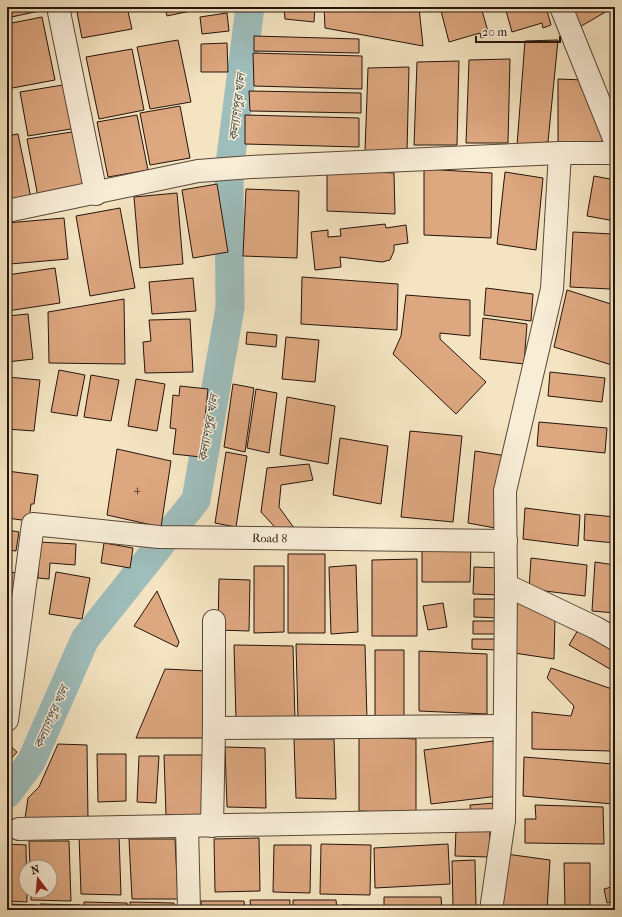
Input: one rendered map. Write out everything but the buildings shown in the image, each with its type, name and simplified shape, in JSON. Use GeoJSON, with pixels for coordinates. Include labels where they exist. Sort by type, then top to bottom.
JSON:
{"type":"FeatureCollection","features":[{"type":"Feature","properties":{"kind":"street"},"geometry":{"type":"LineString","coordinates":[[58,7],[96,194]]}},
{"type":"Feature","properties":{"kind":"street"},"geometry":{"type":"LineString","coordinates":[[561,7],[615,141]]}},
{"type":"Feature","properties":{"kind":"street"},"geometry":{"type":"LineString","coordinates":[[490,910],[504,820],[506,586],[505,491],[552,289],[560,153]]}},
{"type":"Feature","properties":{"kind":"street"},"geometry":{"type":"LineString","coordinates":[[7,211],[96,194],[198,171],[251,167],[560,153],[615,153]]}},
{"type":"Feature","properties":{"kind":"street","name":"Road 8"},"geometry":{"type":"LineString","coordinates":[[7,720],[33,524],[159,537],[506,541]]}},
{"type":"Feature","properties":{"kind":"street"},"geometry":{"type":"LineString","coordinates":[[506,586],[596,628],[615,639]]}},
{"type":"Feature","properties":{"kind":"street"},"geometry":{"type":"LineString","coordinates":[[212,826],[214,621]]}},
{"type":"Feature","properties":{"kind":"street"},"geometry":{"type":"LineString","coordinates":[[214,728],[504,726]]}},
{"type":"Feature","properties":{"kind":"street"},"geometry":{"type":"LineString","coordinates":[[19,829],[504,820]]}},
{"type":"Feature","properties":{"kind":"street"},"geometry":{"type":"LineString","coordinates":[[187,826],[189,910]]}},
{"type":"Feature","properties":{"kind":"waterway","name":"কল্যাণপুর খাল"},"geometry":{"type":"LineString","coordinates":[[7,794],[31,762],[85,639],[196,500],[230,308],[229,172],[250,7]]}}]}
